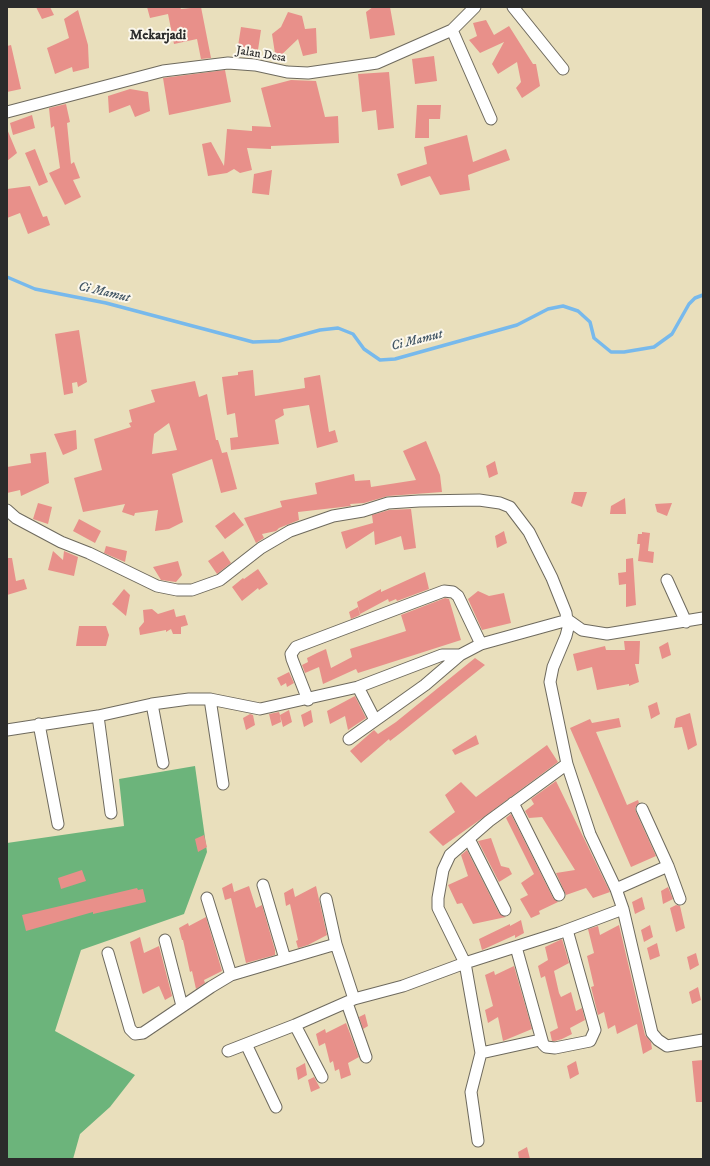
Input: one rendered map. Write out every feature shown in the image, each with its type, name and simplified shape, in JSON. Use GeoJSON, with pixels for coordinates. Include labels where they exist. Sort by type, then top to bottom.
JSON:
{"type":"FeatureCollection","features":[{"type":"Feature","properties":{"kind":"street","name":"Jalan Desa"},"geometry":{"type":"LineString","coordinates":[[7,112],[163,71],[228,63],[254,65],[297,74],[377,63],[452,30],[475,7]]}},
{"type":"Feature","properties":{"kind":"street"},"geometry":{"type":"LineString","coordinates":[[513,7],[562,69]]}},
{"type":"Feature","properties":{"kind":"street"},"geometry":{"type":"LineString","coordinates":[[452,30],[491,119]]}},
{"type":"Feature","properties":{"kind":"street"},"geometry":{"type":"LineString","coordinates":[[7,510],[16,518],[61,542],[89,553],[157,586],[177,590],[199,588],[220,580],[261,548],[290,531],[333,516],[363,511],[388,504],[419,501],[479,500],[500,503],[510,507],[529,532],[552,578],[568,620],[565,643],[552,667],[550,682],[567,764],[590,834],[616,889],[623,910],[652,1033],[658,1040],[667,1046],[703,1040]]}},
{"type":"Feature","properties":{"kind":"street"},"geometry":{"type":"LineString","coordinates":[[667,580],[686,622]]}},
{"type":"Feature","properties":{"kind":"street"},"geometry":{"type":"LineString","coordinates":[[308,700],[292,659],[291,654],[296,647],[444,590],[452,592],[458,596],[481,644]]}},
{"type":"Feature","properties":{"kind":"street"},"geometry":{"type":"LineString","coordinates":[[568,620],[582,630],[606,634],[703,618]]}},
{"type":"Feature","properties":{"kind":"street"},"geometry":{"type":"LineString","coordinates":[[350,739],[425,685],[460,655],[481,644],[568,620]]}},
{"type":"Feature","properties":{"kind":"street"},"geometry":{"type":"LineString","coordinates":[[7,730],[98,716],[152,704],[189,699],[210,699],[260,710],[308,700],[358,687],[442,655],[460,655]]}},
{"type":"Feature","properties":{"kind":"street"},"geometry":{"type":"LineString","coordinates":[[358,687],[376,720]]}},
{"type":"Feature","properties":{"kind":"street"},"geometry":{"type":"LineString","coordinates":[[210,699],[223,784]]}},
{"type":"Feature","properties":{"kind":"street"},"geometry":{"type":"LineString","coordinates":[[152,704],[163,762]]}},
{"type":"Feature","properties":{"kind":"street"},"geometry":{"type":"LineString","coordinates":[[98,716],[111,813]]}},
{"type":"Feature","properties":{"kind":"street"},"geometry":{"type":"LineString","coordinates":[[39,724],[58,824]]}},
{"type":"Feature","properties":{"kind":"street"},"geometry":{"type":"LineString","coordinates":[[478,1141],[471,1092],[481,1052],[465,963],[438,903],[446,862],[450,855],[469,839],[567,764]]}},
{"type":"Feature","properties":{"kind":"street"},"geometry":{"type":"LineString","coordinates":[[513,804],[558,895]]}},
{"type":"Feature","properties":{"kind":"street"},"geometry":{"type":"LineString","coordinates":[[642,808],[668,866],[680,899]]}},
{"type":"Feature","properties":{"kind":"street"},"geometry":{"type":"LineString","coordinates":[[469,839],[505,910]]}},
{"type":"Feature","properties":{"kind":"street"},"geometry":{"type":"LineString","coordinates":[[616,889],[668,866]]}},
{"type":"Feature","properties":{"kind":"street"},"geometry":{"type":"LineString","coordinates":[[263,885],[285,959]]}},
{"type":"Feature","properties":{"kind":"street"},"geometry":{"type":"LineString","coordinates":[[207,898],[231,975]]}},
{"type":"Feature","properties":{"kind":"street"},"geometry":{"type":"LineString","coordinates":[[326,899],[350,1001],[366,1057]]}},
{"type":"Feature","properties":{"kind":"street"},"geometry":{"type":"LineString","coordinates":[[228,1051],[295,1026],[350,1001],[403,986],[465,963],[623,910]]}},
{"type":"Feature","properties":{"kind":"street"},"geometry":{"type":"LineString","coordinates":[[516,947],[540,1040],[546,1048],[555,1048],[590,1041],[595,1030],[567,930]]}},
{"type":"Feature","properties":{"kind":"street"},"geometry":{"type":"LineString","coordinates":[[165,940],[182,1006]]}},
{"type":"Feature","properties":{"kind":"street"},"geometry":{"type":"LineString","coordinates":[[108,953],[132,1032],[138,1035],[214,984],[231,975],[336,944]]}},
{"type":"Feature","properties":{"kind":"street"},"geometry":{"type":"LineString","coordinates":[[295,1026],[322,1077]]}},
{"type":"Feature","properties":{"kind":"street"},"geometry":{"type":"LineString","coordinates":[[481,1052],[540,1040]]}},
{"type":"Feature","properties":{"kind":"street"},"geometry":{"type":"LineString","coordinates":[[246,1044],[276,1107]]}},
{"type":"Feature","properties":{"kind":"green space"},"geometry":{"type":"Polygon","coordinates":[[[195,766],[207,852],[184,914],[81,950],[55,1031],[135,1075],[110,1107],[80,1134],[73,1159],[7,1159],[7,843],[124,826],[119,779],[195,766]]]}},
{"type":"Feature","properties":{"kind":"building"},"geometry":{"type":"Polygon","coordinates":[[[36,7],[50,7],[54,15],[42,19],[36,7]]]}},
{"type":"Feature","properties":{"kind":"building"},"geometry":{"type":"Polygon","coordinates":[[[147,7],[180,7],[181,9],[201,7],[211,58],[201,59],[197,39],[174,44],[168,14],[150,18],[147,7]]]}},
{"type":"Feature","properties":{"kind":"building"},"geometry":{"type":"Polygon","coordinates":[[[373,7],[390,7],[395,35],[370,39],[366,12],[373,7]]]}},
{"type":"Feature","properties":{"kind":"building"},"geometry":{"type":"Polygon","coordinates":[[[78,10],[88,45],[89,68],[73,72],[72,67],[55,74],[47,48],[69,38],[64,19],[78,10]]]}},
{"type":"Feature","properties":{"kind":"building"},"geometry":{"type":"Polygon","coordinates":[[[288,12],[302,16],[305,29],[316,28],[317,53],[303,56],[298,39],[276,60],[272,34],[281,27],[288,12]]]}},
{"type":"Feature","properties":{"kind":"building"},"geometry":{"type":"Polygon","coordinates":[[[486,20],[494,35],[509,26],[533,64],[536,64],[540,86],[522,98],[516,88],[521,82],[517,62],[498,74],[492,64],[504,42],[480,53],[469,40],[477,36],[473,23],[486,20]]]}},
{"type":"Feature","properties":{"kind":"building"},"geometry":{"type":"Polygon","coordinates":[[[241,27],[261,30],[258,50],[238,46],[241,27]]]}},
{"type":"Feature","properties":{"kind":"building"},"geometry":{"type":"Polygon","coordinates":[[[11,45],[21,89],[7,92],[7,46],[11,45]]]}},
{"type":"Feature","properties":{"kind":"building"},"geometry":{"type":"Polygon","coordinates":[[[434,56],[437,81],[415,84],[412,59],[434,56]]]}},
{"type":"Feature","properties":{"kind":"building"},"geometry":{"type":"Polygon","coordinates":[[[225,70],[231,102],[169,115],[163,78],[225,70]]]}},
{"type":"Feature","properties":{"kind":"building"},"geometry":{"type":"Polygon","coordinates":[[[389,72],[394,128],[378,130],[376,110],[362,112],[358,74],[389,72]]]}},
{"type":"Feature","properties":{"kind":"building"},"geometry":{"type":"Polygon","coordinates":[[[291,80],[316,81],[325,117],[338,116],[339,143],[271,146],[271,149],[247,148],[252,170],[240,173],[234,169],[227,173],[208,176],[202,144],[211,142],[224,166],[227,129],[252,131],[252,126],[271,127],[261,88],[291,80]]]}},
{"type":"Feature","properties":{"kind":"building"},"geometry":{"type":"Polygon","coordinates":[[[130,89],[148,92],[150,111],[135,117],[130,105],[109,113],[108,96],[130,89]]]}},
{"type":"Feature","properties":{"kind":"building"},"geometry":{"type":"Polygon","coordinates":[[[66,104],[70,122],[67,123],[71,164],[74,162],[80,178],[73,180],[81,197],[65,205],[49,173],[60,168],[54,126],[51,128],[49,108],[66,104]]]}},
{"type":"Feature","properties":{"kind":"building"},"geometry":{"type":"Polygon","coordinates":[[[417,105],[441,105],[440,119],[429,119],[429,138],[415,138],[417,105]]]}},
{"type":"Feature","properties":{"kind":"building"},"geometry":{"type":"Polygon","coordinates":[[[32,115],[35,128],[13,135],[10,123],[32,115]]]}},
{"type":"Feature","properties":{"kind":"building"},"geometry":{"type":"Polygon","coordinates":[[[7,129],[17,153],[7,161],[7,129]]]}},
{"type":"Feature","properties":{"kind":"building"},"geometry":{"type":"Polygon","coordinates":[[[467,135],[473,162],[506,149],[510,160],[468,175],[470,190],[440,195],[430,176],[401,186],[397,174],[427,164],[424,147],[467,135]]]}},
{"type":"Feature","properties":{"kind":"building"},"geometry":{"type":"Polygon","coordinates":[[[35,149],[48,182],[39,186],[25,153],[35,149]]]}},
{"type":"Feature","properties":{"kind":"building"},"geometry":{"type":"Polygon","coordinates":[[[272,170],[269,195],[252,193],[254,174],[272,170]]]}},
{"type":"Feature","properties":{"kind":"building"},"geometry":{"type":"Polygon","coordinates":[[[30,186],[43,217],[47,216],[50,225],[28,234],[20,213],[7,218],[7,189],[30,186]]]}},
{"type":"Feature","properties":{"kind":"building"},"geometry":{"type":"Polygon","coordinates":[[[79,330],[87,382],[78,387],[77,382],[72,383],[73,393],[64,395],[55,334],[79,330]]]}},
{"type":"Feature","properties":{"kind":"building"},"geometry":{"type":"Polygon","coordinates":[[[253,370],[255,396],[305,388],[304,378],[320,375],[329,432],[335,430],[338,442],[317,448],[309,405],[283,409],[284,415],[275,420],[279,444],[231,450],[230,438],[238,437],[235,413],[227,415],[222,377],[238,375],[238,372],[253,370]]]}},
{"type":"Feature","properties":{"kind":"building"},"geometry":{"type":"Polygon","coordinates":[[[195,381],[199,397],[207,394],[216,440],[218,440],[222,453],[227,452],[237,489],[221,493],[212,459],[172,474],[183,522],[169,529],[155,531],[158,510],[135,513],[134,516],[122,512],[125,504],[83,512],[74,478],[102,470],[94,439],[131,427],[129,423],[132,422],[129,410],[155,402],[151,390],[195,381]],[[169,423],[154,434],[152,454],[177,450],[169,423]]]}},
{"type":"Feature","properties":{"kind":"building"},"geometry":{"type":"Polygon","coordinates":[[[76,430],[77,449],[63,455],[54,434],[76,430]]]}},
{"type":"Feature","properties":{"kind":"building"},"geometry":{"type":"Polygon","coordinates":[[[426,441],[440,475],[442,492],[388,496],[364,503],[350,504],[351,506],[298,512],[299,520],[279,528],[276,531],[262,534],[264,538],[256,543],[244,518],[282,507],[280,501],[317,494],[315,483],[354,474],[355,481],[370,480],[371,487],[416,480],[403,451],[426,441]]]}},
{"type":"Feature","properties":{"kind":"building"},"geometry":{"type":"Polygon","coordinates":[[[46,452],[49,483],[21,496],[20,490],[7,493],[7,467],[31,463],[30,454],[46,452]]]}},
{"type":"Feature","properties":{"kind":"building"},"geometry":{"type":"Polygon","coordinates":[[[495,461],[498,474],[489,478],[486,466],[495,461]]]}},
{"type":"Feature","properties":{"kind":"building"},"geometry":{"type":"Polygon","coordinates":[[[574,492],[587,492],[582,507],[571,503],[574,492]]]}},
{"type":"Feature","properties":{"kind":"building"},"geometry":{"type":"Polygon","coordinates":[[[625,498],[626,514],[610,514],[611,506],[625,498]]]}},
{"type":"Feature","properties":{"kind":"building"},"geometry":{"type":"Polygon","coordinates":[[[38,503],[52,507],[48,524],[33,519],[38,503]]]}},
{"type":"Feature","properties":{"kind":"building"},"geometry":{"type":"Polygon","coordinates":[[[672,503],[667,516],[657,512],[655,504],[672,503]]]}},
{"type":"Feature","properties":{"kind":"building"},"geometry":{"type":"Polygon","coordinates":[[[411,509],[416,548],[404,550],[401,536],[375,545],[374,531],[346,549],[341,532],[373,523],[372,515],[389,510],[411,509]]]}},
{"type":"Feature","properties":{"kind":"building"},"geometry":{"type":"Polygon","coordinates":[[[234,512],[244,525],[225,539],[215,526],[234,512]]]}},
{"type":"Feature","properties":{"kind":"building"},"geometry":{"type":"Polygon","coordinates":[[[79,519],[101,531],[95,543],[73,531],[79,519]]]}},
{"type":"Feature","properties":{"kind":"building"},"geometry":{"type":"Polygon","coordinates":[[[504,531],[507,543],[497,548],[495,536],[504,531]]]}},
{"type":"Feature","properties":{"kind":"building"},"geometry":{"type":"Polygon","coordinates":[[[642,532],[650,533],[648,551],[654,552],[653,563],[638,561],[640,544],[637,544],[638,534],[642,534],[642,532]]]}},
{"type":"Feature","properties":{"kind":"building"},"geometry":{"type":"Polygon","coordinates":[[[106,546],[127,551],[125,562],[104,553],[106,546]]]}},
{"type":"Feature","properties":{"kind":"building"},"geometry":{"type":"Polygon","coordinates":[[[53,551],[63,560],[64,551],[78,557],[74,576],[48,570],[53,551]]]}},
{"type":"Feature","properties":{"kind":"building"},"geometry":{"type":"Polygon","coordinates":[[[223,551],[231,563],[217,574],[208,561],[223,551]]]}},
{"type":"Feature","properties":{"kind":"building"},"geometry":{"type":"Polygon","coordinates":[[[7,558],[12,558],[16,581],[24,579],[27,589],[7,595],[7,558]]]}},
{"type":"Feature","properties":{"kind":"building"},"geometry":{"type":"Polygon","coordinates":[[[633,558],[636,605],[626,607],[626,584],[619,585],[618,573],[626,572],[626,559],[633,558]]]}},
{"type":"Feature","properties":{"kind":"building"},"geometry":{"type":"Polygon","coordinates":[[[178,561],[182,575],[176,582],[161,580],[153,567],[178,561]]]}},
{"type":"Feature","properties":{"kind":"building"},"geometry":{"type":"Polygon","coordinates":[[[258,569],[268,584],[259,590],[258,588],[242,601],[232,587],[258,569]]]}},
{"type":"Feature","properties":{"kind":"building"},"geometry":{"type":"Polygon","coordinates":[[[425,572],[429,589],[397,601],[396,599],[389,602],[388,599],[360,614],[357,602],[381,589],[381,592],[425,572]]]}},
{"type":"Feature","properties":{"kind":"building"},"geometry":{"type":"Polygon","coordinates":[[[124,589],[130,595],[126,616],[112,604],[124,589]]]}},
{"type":"Feature","properties":{"kind":"building"},"geometry":{"type":"Polygon","coordinates":[[[478,591],[489,596],[504,593],[511,623],[482,630],[468,599],[478,591]]]}},
{"type":"Feature","properties":{"kind":"building"},"geometry":{"type":"Polygon","coordinates":[[[445,598],[449,599],[461,640],[358,673],[356,669],[323,684],[319,667],[305,673],[302,665],[308,662],[307,658],[326,649],[331,668],[352,657],[350,649],[406,631],[401,615],[445,598]]]}},
{"type":"Feature","properties":{"kind":"building"},"geometry":{"type":"Polygon","coordinates":[[[358,607],[360,615],[351,619],[349,612],[358,607]]]}},
{"type":"Feature","properties":{"kind":"building"},"geometry":{"type":"Polygon","coordinates":[[[152,609],[158,614],[174,609],[176,617],[185,615],[188,625],[181,627],[181,634],[173,634],[171,629],[166,632],[166,630],[140,635],[139,628],[144,622],[143,610],[152,609]]]}},
{"type":"Feature","properties":{"kind":"building"},"geometry":{"type":"Polygon","coordinates":[[[79,626],[106,626],[109,635],[106,646],[76,646],[79,626]]]}},
{"type":"Feature","properties":{"kind":"building"},"geometry":{"type":"Polygon","coordinates":[[[624,641],[640,641],[639,664],[635,664],[639,682],[629,686],[629,684],[597,690],[592,667],[577,671],[573,654],[605,646],[606,650],[625,650],[624,641]]]}},
{"type":"Feature","properties":{"kind":"building"},"geometry":{"type":"Polygon","coordinates":[[[668,642],[671,655],[662,659],[659,647],[668,642]]]}},
{"type":"Feature","properties":{"kind":"building"},"geometry":{"type":"Polygon","coordinates":[[[475,658],[485,665],[390,741],[389,739],[361,763],[350,751],[374,730],[378,734],[396,722],[475,658]]]}},
{"type":"Feature","properties":{"kind":"building"},"geometry":{"type":"Polygon","coordinates":[[[289,672],[294,683],[287,687],[286,683],[281,686],[277,678],[289,672]]]}},
{"type":"Feature","properties":{"kind":"building"},"geometry":{"type":"Polygon","coordinates":[[[355,696],[366,718],[348,730],[345,716],[330,724],[327,711],[355,696]]]}},
{"type":"Feature","properties":{"kind":"building"},"geometry":{"type":"Polygon","coordinates":[[[657,702],[660,714],[651,719],[648,706],[657,702]]]}},
{"type":"Feature","properties":{"kind":"building"},"geometry":{"type":"Polygon","coordinates":[[[289,710],[292,722],[283,727],[280,715],[289,710]]]}},
{"type":"Feature","properties":{"kind":"building"},"geometry":{"type":"Polygon","coordinates":[[[311,710],[313,722],[304,727],[301,715],[311,710]]]}},
{"type":"Feature","properties":{"kind":"building"},"geometry":{"type":"Polygon","coordinates":[[[279,712],[281,722],[272,726],[269,714],[279,712]]]}},
{"type":"Feature","properties":{"kind":"building"},"geometry":{"type":"Polygon","coordinates":[[[690,713],[697,745],[688,750],[682,727],[674,728],[676,718],[690,713]]]}},
{"type":"Feature","properties":{"kind":"building"},"geometry":{"type":"Polygon","coordinates":[[[250,714],[253,715],[255,725],[246,730],[243,718],[250,714]]]}},
{"type":"Feature","properties":{"kind":"building"},"geometry":{"type":"Polygon","coordinates":[[[619,718],[621,727],[596,732],[627,805],[638,800],[639,803],[635,808],[636,812],[656,856],[631,867],[570,728],[590,719],[592,723],[619,718]]]}},
{"type":"Feature","properties":{"kind":"building"},"geometry":{"type":"Polygon","coordinates":[[[476,735],[479,744],[455,755],[452,750],[476,735]]]}},
{"type":"Feature","properties":{"kind":"building"},"geometry":{"type":"Polygon","coordinates":[[[547,745],[558,762],[481,819],[443,846],[429,832],[455,812],[445,795],[461,782],[476,797],[547,745]]]}},
{"type":"Feature","properties":{"kind":"building"},"geometry":{"type":"Polygon","coordinates":[[[556,781],[610,892],[593,898],[586,888],[566,895],[556,873],[575,870],[542,817],[529,818],[525,811],[534,804],[531,799],[556,781]]]}},
{"type":"Feature","properties":{"kind":"building"},"geometry":{"type":"Polygon","coordinates":[[[511,814],[553,898],[558,902],[539,911],[540,914],[531,918],[520,899],[528,895],[521,883],[534,874],[506,818],[511,814]]]}},
{"type":"Feature","properties":{"kind":"building"},"geometry":{"type":"Polygon","coordinates":[[[204,835],[207,847],[198,852],[195,839],[204,835]]]}},
{"type":"Feature","properties":{"kind":"building"},"geometry":{"type":"Polygon","coordinates":[[[491,838],[501,866],[509,868],[512,874],[499,882],[478,841],[491,838]]]}},
{"type":"Feature","properties":{"kind":"building"},"geometry":{"type":"Polygon","coordinates":[[[467,850],[499,913],[506,917],[473,924],[462,903],[457,904],[448,885],[468,876],[461,855],[467,850]]]}},
{"type":"Feature","properties":{"kind":"building"},"geometry":{"type":"Polygon","coordinates":[[[82,870],[86,881],[61,889],[58,878],[82,870]]]}},
{"type":"Feature","properties":{"kind":"building"},"geometry":{"type":"Polygon","coordinates":[[[232,883],[234,892],[249,886],[256,908],[262,905],[275,950],[275,955],[246,963],[231,898],[225,900],[222,888],[232,883]]]}},
{"type":"Feature","properties":{"kind":"building"},"geometry":{"type":"Polygon","coordinates":[[[316,886],[327,935],[308,945],[298,948],[296,941],[298,940],[290,904],[286,906],[284,893],[293,888],[295,897],[316,886]]]}},
{"type":"Feature","properties":{"kind":"building"},"geometry":{"type":"Polygon","coordinates":[[[668,887],[673,899],[663,904],[661,891],[668,887]]]}},
{"type":"Feature","properties":{"kind":"building"},"geometry":{"type":"Polygon","coordinates":[[[137,888],[138,890],[143,889],[146,902],[93,914],[93,912],[26,931],[22,915],[137,888]]]}},
{"type":"Feature","properties":{"kind":"building"},"geometry":{"type":"Polygon","coordinates":[[[642,897],[645,909],[635,914],[632,902],[642,897]]]}},
{"type":"Feature","properties":{"kind":"building"},"geometry":{"type":"Polygon","coordinates":[[[676,905],[680,906],[685,928],[676,932],[670,908],[676,905]]]}},
{"type":"Feature","properties":{"kind":"building"},"geometry":{"type":"Polygon","coordinates":[[[206,917],[222,971],[204,980],[205,983],[196,989],[192,971],[190,972],[179,928],[188,923],[189,926],[206,917]]]}},
{"type":"Feature","properties":{"kind":"building"},"geometry":{"type":"Polygon","coordinates":[[[521,920],[524,933],[515,938],[515,935],[482,950],[479,939],[521,920]]]}},
{"type":"Feature","properties":{"kind":"building"},"geometry":{"type":"Polygon","coordinates":[[[619,925],[645,1035],[651,1042],[652,1049],[643,1054],[637,1024],[617,1034],[615,1025],[608,1029],[604,1012],[598,1015],[591,987],[594,986],[587,956],[594,953],[588,929],[598,926],[600,935],[619,925]]]}},
{"type":"Feature","properties":{"kind":"building"},"geometry":{"type":"Polygon","coordinates":[[[650,925],[653,937],[644,942],[641,930],[650,925]]]}},
{"type":"Feature","properties":{"kind":"building"},"geometry":{"type":"Polygon","coordinates":[[[140,937],[144,953],[159,946],[172,996],[165,1000],[159,986],[143,994],[142,992],[130,942],[140,937]]]}},
{"type":"Feature","properties":{"kind":"building"},"geometry":{"type":"Polygon","coordinates":[[[562,939],[569,963],[554,971],[559,993],[561,997],[571,992],[576,1011],[582,1008],[585,1020],[570,1028],[572,1034],[562,1039],[552,1041],[550,1032],[558,1028],[545,976],[541,978],[538,966],[548,960],[545,947],[562,939]]]}},
{"type":"Feature","properties":{"kind":"building"},"geometry":{"type":"Polygon","coordinates":[[[657,943],[660,956],[650,960],[647,948],[657,943]]]}},
{"type":"Feature","properties":{"kind":"building"},"geometry":{"type":"Polygon","coordinates":[[[696,953],[699,965],[690,970],[687,957],[696,953]]]}},
{"type":"Feature","properties":{"kind":"building"},"geometry":{"type":"Polygon","coordinates":[[[514,966],[532,1029],[503,1041],[498,1017],[488,1023],[485,1010],[493,1006],[485,975],[494,971],[495,975],[514,966]]]}},
{"type":"Feature","properties":{"kind":"building"},"geometry":{"type":"Polygon","coordinates":[[[698,987],[701,1000],[692,1004],[689,992],[698,987]]]}},
{"type":"Feature","properties":{"kind":"building"},"geometry":{"type":"Polygon","coordinates":[[[365,1014],[368,1026],[363,1029],[359,1017],[365,1014]]]}},
{"type":"Feature","properties":{"kind":"building"},"geometry":{"type":"Polygon","coordinates":[[[346,1023],[359,1057],[348,1063],[351,1075],[341,1079],[339,1069],[335,1071],[333,1061],[330,1063],[325,1043],[319,1046],[316,1034],[325,1029],[326,1033],[346,1023]]]}},
{"type":"Feature","properties":{"kind":"building"},"geometry":{"type":"Polygon","coordinates":[[[703,1060],[703,1102],[696,1102],[692,1061],[703,1060]]]}},
{"type":"Feature","properties":{"kind":"building"},"geometry":{"type":"Polygon","coordinates":[[[576,1061],[579,1074],[570,1079],[567,1066],[576,1061]]]}},
{"type":"Feature","properties":{"kind":"building"},"geometry":{"type":"Polygon","coordinates":[[[305,1063],[307,1075],[298,1080],[296,1068],[305,1063]]]}},
{"type":"Feature","properties":{"kind":"building"},"geometry":{"type":"Polygon","coordinates":[[[314,1077],[320,1088],[311,1092],[308,1080],[314,1077]]]}},
{"type":"Feature","properties":{"kind":"building"},"geometry":{"type":"Polygon","coordinates":[[[527,1147],[530,1159],[519,1159],[518,1152],[527,1147]]]}},
{"type":"Feature","properties":{"kind":"waterway","name":"Ci Mamut"},"geometry":{"type":"LineString","coordinates":[[7,277],[35,289],[106,303],[253,342],[279,341],[320,330],[338,328],[353,334],[364,349],[380,360],[395,359],[517,325],[548,309],[563,306],[578,311],[590,322],[594,338],[611,352],[624,352],[654,347],[672,334],[689,304],[695,298],[703,295]]}},
{"type":"Feature","properties":{"kind":"district","name":"Mekarjadi"},"geometry":{"type":"Point","coordinates":[158,36]}}]}
